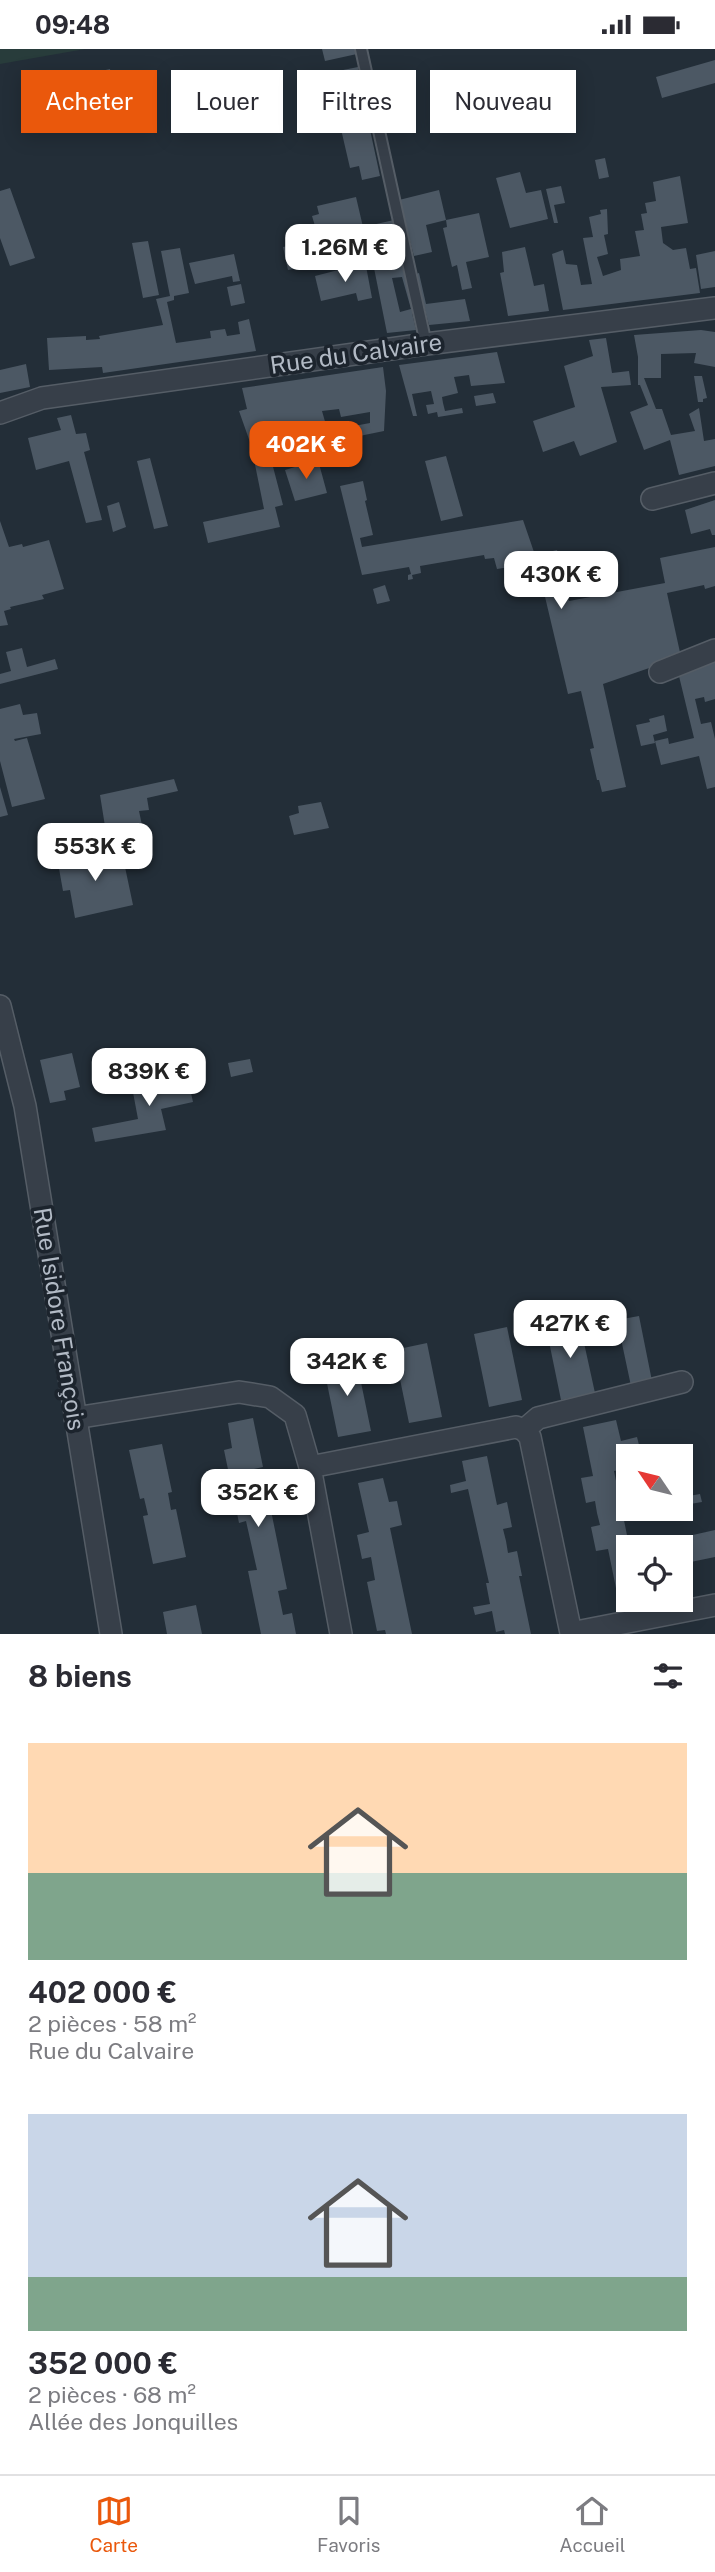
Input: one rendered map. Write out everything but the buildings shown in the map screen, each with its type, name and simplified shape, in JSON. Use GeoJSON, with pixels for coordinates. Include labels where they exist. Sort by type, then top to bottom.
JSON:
{"type":"FeatureCollection","features":[{"type":"Feature","properties":{"kind":"street","name":"Rue du Calvaire"},"geometry":{"type":"LineString","coordinates":[[0,413],[42,398],[426,344],[715,308]]}},
{"type":"Feature","properties":{"kind":"street"},"geometry":{"type":"LineString","coordinates":[[652,499],[715,483]]}},
{"type":"Feature","properties":{"kind":"street"},"geometry":{"type":"LineString","coordinates":[[660,672],[715,650]]}},
{"type":"Feature","properties":{"kind":"street","name":"Rue Isidore François"},"geometry":{"type":"LineString","coordinates":[[0,1006],[25,1106],[111,1634]]}},
{"type":"Feature","properties":{"kind":"street"},"geometry":{"type":"LineString","coordinates":[[524,1430],[538,1418],[682,1382]]}},
{"type":"Feature","properties":{"kind":"street"},"geometry":{"type":"LineString","coordinates":[[75,1418],[239,1392],[270,1397],[295,1415],[310,1467],[341,1634]]}},
{"type":"Feature","properties":{"kind":"street"},"geometry":{"type":"LineString","coordinates":[[310,1467],[516,1427],[524,1430],[530,1437],[571,1633],[715,1605]]}},
{"type":"Feature","properties":{"kind":"lane"},"geometry":{"type":"LineString","coordinates":[[361,49],[426,344]]}},
{"type":"Feature","properties":{"kind":"green space"},"geometry":{"type":"Polygon","coordinates":[[[0,49],[85,49],[0,64],[0,49]]]}}]}
